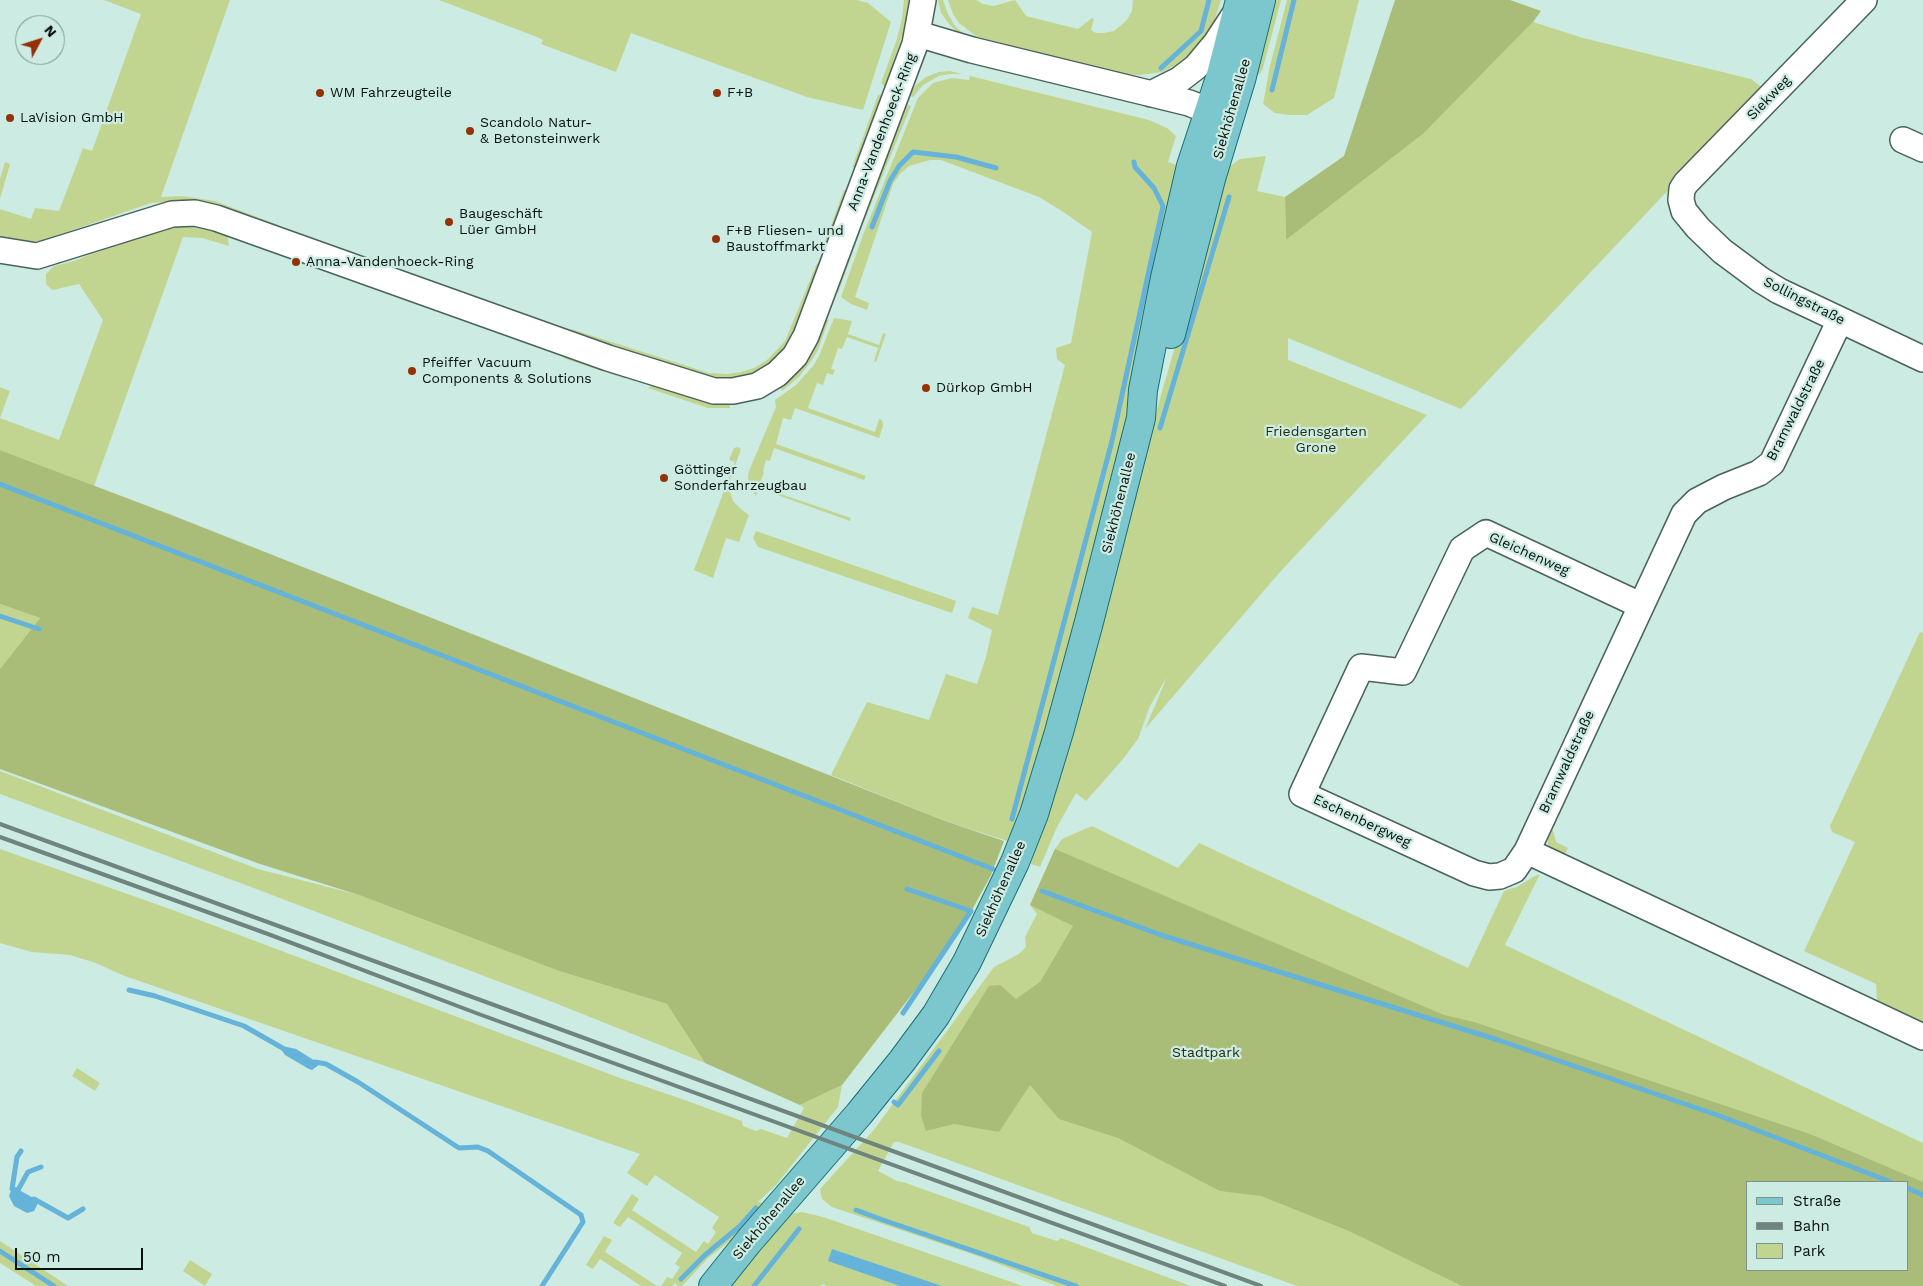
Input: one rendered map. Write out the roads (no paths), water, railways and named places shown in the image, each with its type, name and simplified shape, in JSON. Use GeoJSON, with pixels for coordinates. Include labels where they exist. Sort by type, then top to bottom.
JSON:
{"type":"FeatureCollection","features":[{"type":"Feature","properties":{"kind":"main road","name":"Siekhöhenallee"},"geometry":{"type":"LineString","coordinates":[[713,1286],[902,1061],[936,1015],[967,962],[998,901],[1034,814],[1059,732],[1141,418],[1143,390],[1165,278],[1191,166],[1217,121],[1224,65],[1246,3]]}},
{"type":"Feature","properties":{"kind":"street","name":"Anna-Vandenhoeck-Ring"},"geometry":{"type":"LineString","coordinates":[[0,250],[37,256],[172,214],[195,213],[216,218],[608,358],[705,389],[733,391],[757,386],[777,374],[795,356],[806,336],[917,39],[923,0]]}},
{"type":"Feature","properties":{"kind":"street","name":"Siekweg"},"geometry":{"type":"LineString","coordinates":[[1681,200],[1682,189],[1686,183],[1864,0]]}},
{"type":"Feature","properties":{"kind":"street"},"geometry":{"type":"LineString","coordinates":[[1151,94],[1179,80],[1196,67],[1246,3]]}},
{"type":"Feature","properties":{"kind":"street","name":"Anna-Vandenhoeck-Ring"},"geometry":{"type":"LineString","coordinates":[[917,39],[981,52],[1189,103],[1217,121]]}},
{"type":"Feature","properties":{"kind":"street","name":"Anna-Vandenhoeck-Ring"},"geometry":{"type":"LineString","coordinates":[[917,39],[1178,113],[1217,121]]}},
{"type":"Feature","properties":{"kind":"street","name":"Sollingstraße"},"geometry":{"type":"LineString","coordinates":[[1681,200],[1684,211],[1693,222],[1743,267],[1780,291],[1923,359]]}},
{"type":"Feature","properties":{"kind":"street","name":"Bramwaldstraße"},"geometry":{"type":"LineString","coordinates":[[1527,851],[1640,605],[1688,509],[1697,501],[1724,487],[1759,473],[1772,463],[1840,320]]}},
{"type":"Feature","properties":{"kind":"street","name":"Gleichenweg"},"geometry":{"type":"LineString","coordinates":[[1403,672],[1462,549],[1486,533],[1640,605]]}},
{"type":"Feature","properties":{"kind":"street","name":"Eschenbergweg"},"geometry":{"type":"LineString","coordinates":[[1403,672],[1361,668],[1302,794],[1482,876],[1507,874],[1520,864],[1527,851]]}},
{"type":"Feature","properties":{"kind":"street"},"geometry":{"type":"LineString","coordinates":[[1527,851],[1923,1037]]}},
{"type":"Feature","properties":{"kind":"water"},"geometry":{"type":"Polygon","coordinates":[[[282,1046],[296,1049],[320,1064],[312,1070],[309,1069],[285,1055],[280,1048],[282,1046]]]}},
{"type":"Feature","properties":{"kind":"water"},"geometry":{"type":"Polygon","coordinates":[[[12,1188],[39,1201],[34,1211],[27,1213],[14,1206],[9,1196],[12,1188]]]}},
{"type":"Feature","properties":{"kind":"water"},"geometry":{"type":"Polygon","coordinates":[[[832,1249],[942,1286],[900,1286],[828,1261],[832,1249]]]}},
{"type":"Feature","properties":{"kind":"waterway"},"geometry":{"type":"LineString","coordinates":[[1161,68],[1201,31],[1209,0]]}},
{"type":"Feature","properties":{"kind":"waterway"},"geometry":{"type":"LineString","coordinates":[[1272,90],[1294,0]]}},
{"type":"Feature","properties":{"kind":"waterway"},"geometry":{"type":"LineString","coordinates":[[872,227],[890,181],[899,166],[913,152],[956,157],[996,168]]}},
{"type":"Feature","properties":{"kind":"waterway"},"geometry":{"type":"LineString","coordinates":[[1012,819],[1112,441],[1163,206],[1154,188],[1135,167],[1134,162]]}},
{"type":"Feature","properties":{"kind":"waterway"},"geometry":{"type":"LineString","coordinates":[[1160,428],[1229,197]]}},
{"type":"Feature","properties":{"kind":"waterway"},"geometry":{"type":"LineString","coordinates":[[0,484],[993,869]]}},
{"type":"Feature","properties":{"kind":"waterway"},"geometry":{"type":"LineString","coordinates":[[0,616],[39,629]]}},
{"type":"Feature","properties":{"kind":"waterway"},"geometry":{"type":"LineString","coordinates":[[903,1013],[971,911],[907,889]]}},
{"type":"Feature","properties":{"kind":"waterway"},"geometry":{"type":"LineString","coordinates":[[1042,891],[1161,935],[1498,1040],[1720,1116],[1888,1181]]}},
{"type":"Feature","properties":{"kind":"waterway"},"geometry":{"type":"LineString","coordinates":[[129,990],[155,996],[244,1026],[286,1050]]}},
{"type":"Feature","properties":{"kind":"waterway"},"geometry":{"type":"LineString","coordinates":[[894,1102],[898,1105],[939,1051]]}},
{"type":"Feature","properties":{"kind":"waterway"},"geometry":{"type":"LineString","coordinates":[[315,1062],[326,1064],[358,1082],[459,1148],[478,1147],[488,1151],[581,1215],[583,1222],[542,1286]]}},
{"type":"Feature","properties":{"kind":"waterway"},"geometry":{"type":"LineString","coordinates":[[17,1190],[12,1189],[17,1157],[21,1151]]}},
{"type":"Feature","properties":{"kind":"waterway"},"geometry":{"type":"LineString","coordinates":[[18,1190],[28,1172],[41,1167]]}},
{"type":"Feature","properties":{"kind":"waterway"},"geometry":{"type":"LineString","coordinates":[[1908,1188],[1923,1195]]}},
{"type":"Feature","properties":{"kind":"waterway"},"geometry":{"type":"LineString","coordinates":[[34,1199],[68,1218],[83,1209]]}},
{"type":"Feature","properties":{"kind":"waterway"},"geometry":{"type":"LineString","coordinates":[[681,1279],[705,1255],[740,1226],[756,1208]]}},
{"type":"Feature","properties":{"kind":"waterway"},"geometry":{"type":"LineString","coordinates":[[856,1210],[1076,1286]]}},
{"type":"Feature","properties":{"kind":"waterway"},"geometry":{"type":"LineString","coordinates":[[754,1286],[799,1229]]}},
{"type":"Feature","properties":{"kind":"waterway"},"geometry":{"type":"LineString","coordinates":[[0,1251],[54,1286]]}},
{"type":"Feature","properties":{"kind":"railway"},"geometry":{"type":"LineString","coordinates":[[0,824],[1261,1286]]}},
{"type":"Feature","properties":{"kind":"railway"},"geometry":{"type":"LineString","coordinates":[[0,837],[1225,1286]]}},
{"type":"Feature","properties":{"kind":"place","name":"WM Fahrzeugteile"},"geometry":{"type":"Point","coordinates":[320,93]}},
{"type":"Feature","properties":{"kind":"place","name":"F+B"},"geometry":{"type":"Point","coordinates":[717,93]}},
{"type":"Feature","properties":{"kind":"place","name":"LaVision GmbH"},"geometry":{"type":"Point","coordinates":[10,118]}},
{"type":"Feature","properties":{"kind":"place","name":"Scandolo Natur- & Betonsteinwerk"},"geometry":{"type":"Point","coordinates":[470,131]}},
{"type":"Feature","properties":{"kind":"place","name":"Baugeschäft Lüer GmbH"},"geometry":{"type":"Point","coordinates":[449,222]}},
{"type":"Feature","properties":{"kind":"place","name":"F+B Fliesen- und Baustoffmarkt"},"geometry":{"type":"Point","coordinates":[716,239]}},
{"type":"Feature","properties":{"kind":"place","name":"Anna-Vandenhoeck-Ring"},"geometry":{"type":"Point","coordinates":[296,262]}},
{"type":"Feature","properties":{"kind":"place","name":"Pfeiffer Vacuum Components & Solutions"},"geometry":{"type":"Point","coordinates":[412,371]}},
{"type":"Feature","properties":{"kind":"place","name":"Dürkop GmbH"},"geometry":{"type":"Point","coordinates":[926,388]}},
{"type":"Feature","properties":{"kind":"place","name":"Göttinger Sonderfahrzeugbau"},"geometry":{"type":"Point","coordinates":[664,478]}},
{"type":"Feature","properties":{"kind":"park label","name":"Friedensgarten Grone"},"geometry":{"type":"Point","coordinates":[1316,440]}},
{"type":"Feature","properties":{"kind":"park label","name":"Stadtpark"},"geometry":{"type":"Point","coordinates":[1206,1053]}}]}
